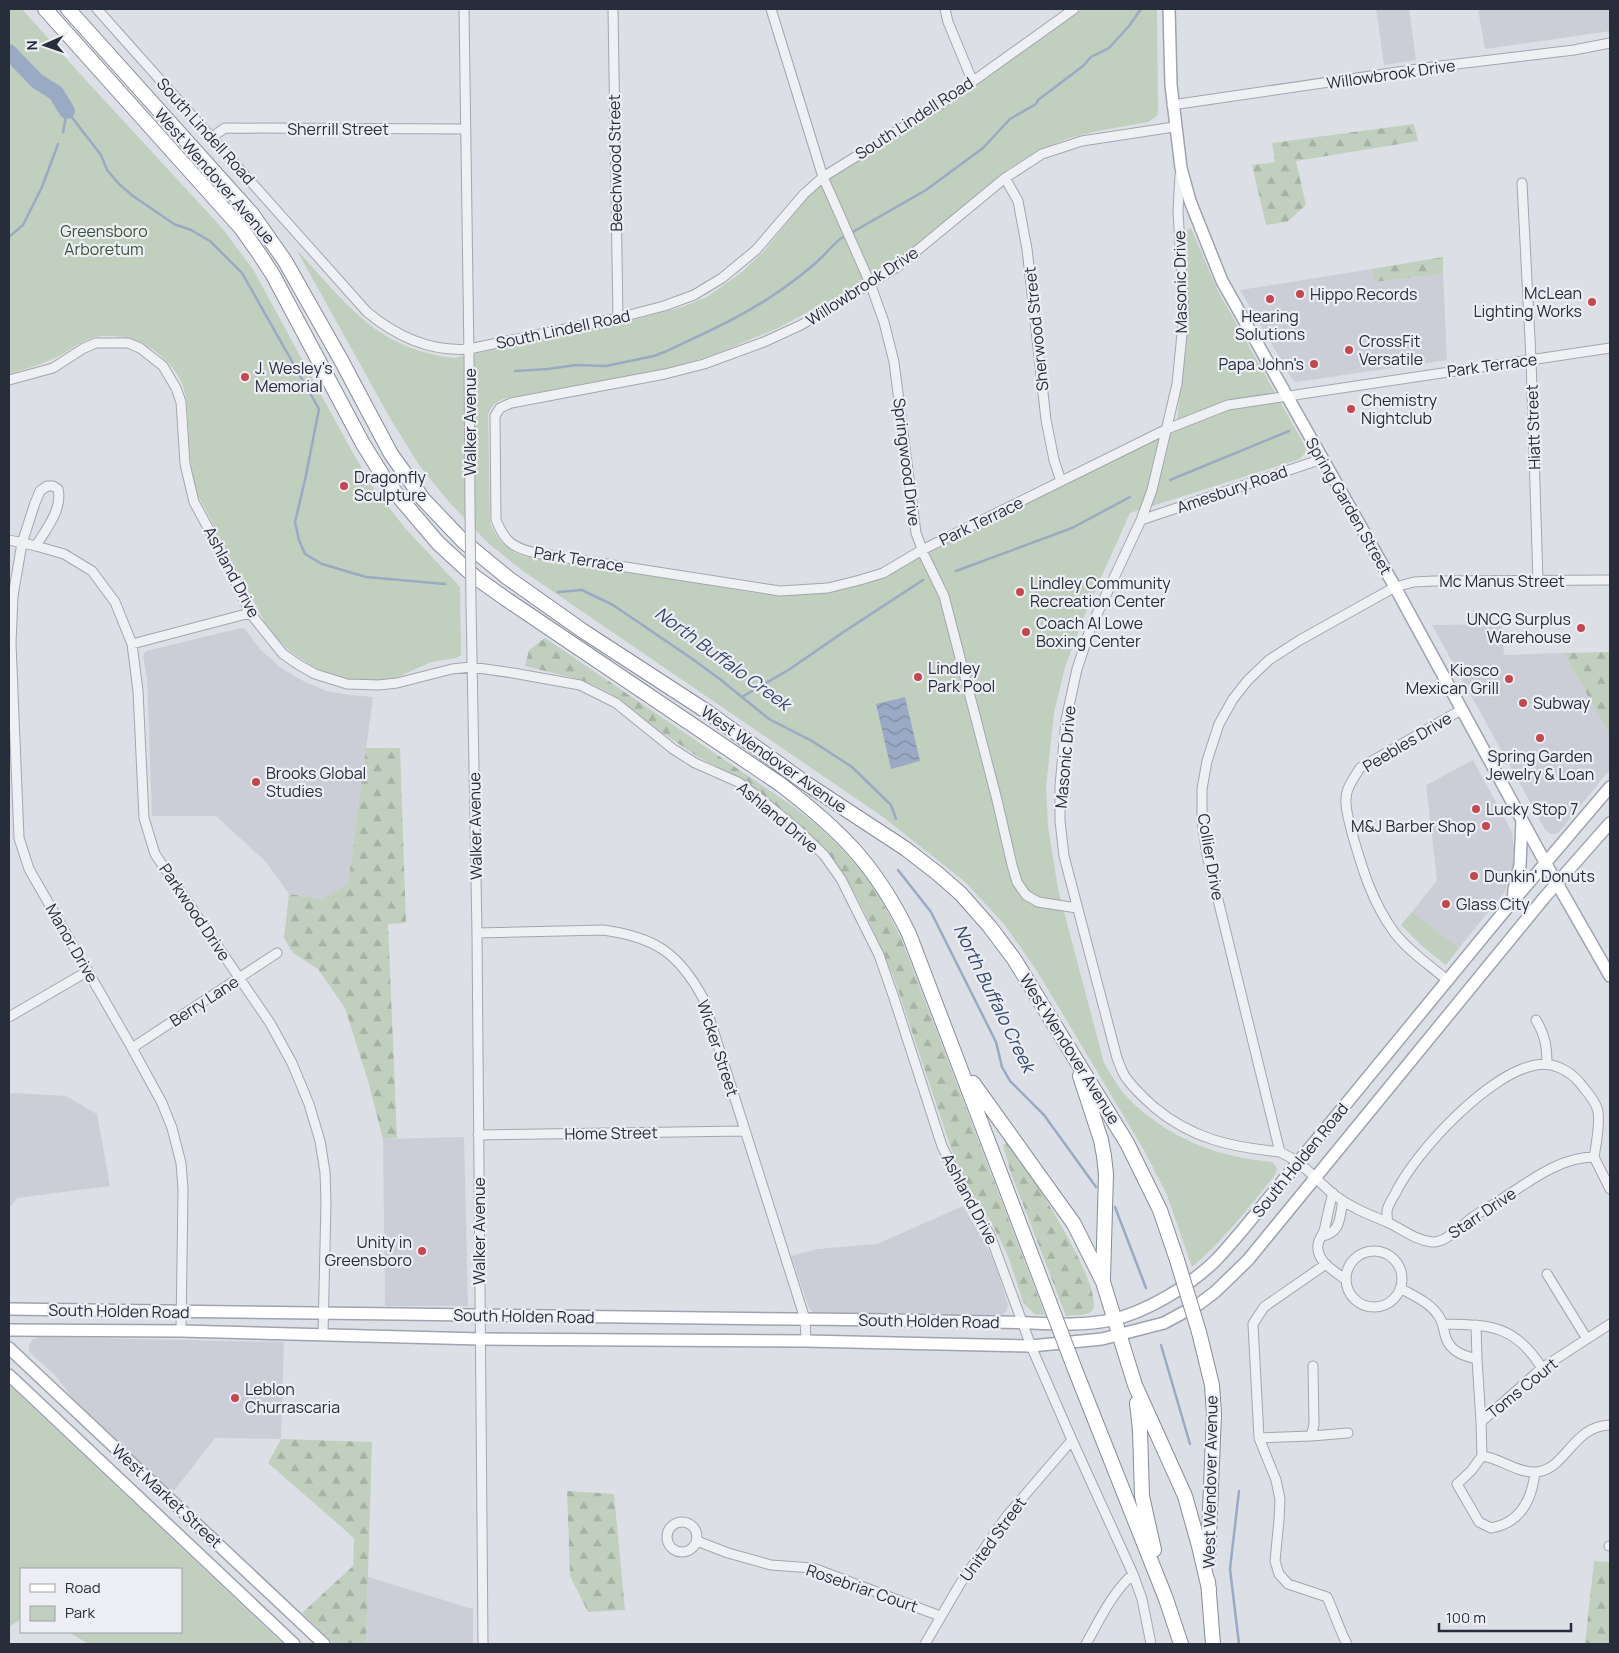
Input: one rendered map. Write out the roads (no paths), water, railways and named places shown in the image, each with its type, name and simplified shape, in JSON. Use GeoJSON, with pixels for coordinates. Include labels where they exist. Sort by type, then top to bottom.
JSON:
{"type":"FeatureCollection","features":[{"type":"Feature","properties":{"kind":"highway","name":"West Wendover Avenue"},"geometry":{"type":"LineString","coordinates":[[45,9],[242,228],[273,276],[363,444],[383,476],[438,543],[475,577],[506,599],[780,784],[817,813],[859,853],[886,890],[906,927],[959,1062],[1074,1367],[1166,1599],[1181,1644]]}},
{"type":"Feature","properties":{"kind":"highway","name":"West Wendover Avenue"},"geometry":{"type":"LineString","coordinates":[[68,9],[252,214],[269,237],[341,360],[391,454],[423,499],[441,520],[473,550],[508,578],[591,636],[706,712],[804,782],[906,849],[960,894],[1014,959],[1132,1152],[1160,1210],[1199,1332],[1212,1385],[1214,1414],[1214,1449],[1208,1539],[1213,1644]]}},
{"type":"Feature","properties":{"kind":"highway"},"geometry":{"type":"LineString","coordinates":[[1073,1057],[1101,1140],[1104,1156],[1106,1174],[1103,1282]]}},
{"type":"Feature","properties":{"kind":"highway"},"geometry":{"type":"LineString","coordinates":[[959,1062],[1074,1224],[1103,1282],[1135,1385],[1185,1496],[1209,1589]]}},
{"type":"Feature","properties":{"kind":"highway"},"geometry":{"type":"LineString","coordinates":[[1135,1385],[1140,1430],[1142,1496],[1166,1599]]}},
{"type":"Feature","properties":{"kind":"main road","name":"Spring Garden Street"},"geometry":{"type":"LineString","coordinates":[[1169,9],[1172,105],[1181,168],[1190,201],[1222,282],[1395,587],[1546,864],[1610,976]]}},
{"type":"Feature","properties":{"kind":"main road","name":"South Holden Road"},"geometry":{"type":"LineString","coordinates":[[9,1310],[323,1312],[1072,1325],[1114,1319],[1156,1302],[1178,1290],[1216,1261],[1610,787]]}},
{"type":"Feature","properties":{"kind":"main road"},"geometry":{"type":"LineString","coordinates":[[1513,902],[1520,865],[1522,818]]}},
{"type":"Feature","properties":{"kind":"main road","name":"South Holden Road"},"geometry":{"type":"LineString","coordinates":[[9,1330],[181,1331],[480,1339],[806,1341],[1031,1346],[1120,1336],[1164,1323],[1181,1315],[1215,1292],[1248,1260],[1557,883],[1610,823]]}},
{"type":"Feature","properties":{"kind":"main road","name":"West Market Street"},"geometry":{"type":"LineString","coordinates":[[9,1348],[324,1644]]}},
{"type":"Feature","properties":{"kind":"main road","name":"West Market Street"},"geometry":{"type":"LineString","coordinates":[[9,1374],[294,1644]]}},
{"type":"Feature","properties":{"kind":"street","name":"South Lindell Road"},"geometry":{"type":"LineString","coordinates":[[97,9],[367,312],[383,325],[413,340],[435,348],[456,350],[469,349],[618,318],[664,306],[694,295],[722,278],[756,250],[804,194],[823,177],[936,106],[1074,9]]}},
{"type":"Feature","properties":{"kind":"street","name":"Walker Avenue"},"geometry":{"type":"LineString","coordinates":[[464,9],[471,667],[477,933],[479,1315],[484,1644]]}},
{"type":"Feature","properties":{"kind":"street","name":"Beechwood Street"},"geometry":{"type":"LineString","coordinates":[[612,9],[618,318]]}},
{"type":"Feature","properties":{"kind":"street","name":"Springwood Drive"},"geometry":{"type":"LineString","coordinates":[[771,9],[823,177],[870,284],[884,322],[894,362],[906,472],[916,533],[944,596],[1017,882],[1026,895],[1038,902],[1076,908]]}},
{"type":"Feature","properties":{"kind":"street"},"geometry":{"type":"LineString","coordinates":[[944,9],[972,80]]}},
{"type":"Feature","properties":{"kind":"street","name":"Willowbrook Drive"},"geometry":{"type":"LineString","coordinates":[[1172,105],[1432,67],[1574,50],[1610,43]]}},
{"type":"Feature","properties":{"kind":"street","name":"Willowbrook Drive"},"geometry":{"type":"LineString","coordinates":[[526,400],[665,374],[704,364],[764,342],[800,325],[897,267],[1005,178],[1042,154],[1082,141],[1174,127]]}},
{"type":"Feature","properties":{"kind":"street","name":"Sherrill Street"},"geometry":{"type":"LineString","coordinates":[[212,137],[224,128],[466,129]]}},
{"type":"Feature","properties":{"kind":"street","name":"Masonic Drive"},"geometry":{"type":"LineString","coordinates":[[1181,168],[1178,211],[1184,314],[1177,384],[1152,490],[1141,520],[1091,627],[1077,669],[1066,720],[1060,786],[1060,821],[1064,856],[1076,908],[1117,1058],[1126,1079],[1145,1099],[1187,1130],[1225,1144],[1254,1150],[1280,1152]]}},
{"type":"Feature","properties":{"kind":"street","name":"Sherwood Street"},"geometry":{"type":"LineString","coordinates":[[1005,178],[1018,201],[1027,249],[1046,420],[1054,460],[1061,481]]}},
{"type":"Feature","properties":{"kind":"street","name":"Hiatt Street"},"geometry":{"type":"LineString","coordinates":[[1522,183],[1531,359],[1538,581]]}},
{"type":"Feature","properties":{"kind":"street","name":"Ashland Drive"},"geometry":{"type":"LineString","coordinates":[[9,380],[53,368],[84,348],[96,343],[128,343],[140,348],[163,366],[176,388],[181,402],[185,464],[194,502],[228,566],[250,613],[283,654],[315,674],[347,684],[379,685],[397,683],[452,669],[471,667],[513,672],[580,685],[616,703],[673,750],[695,763],[738,782],[797,829],[824,855],[841,879],[879,955],[942,1146],[966,1195],[990,1235],[1031,1346],[1133,1574],[1142,1600],[1151,1644]]}},
{"type":"Feature","properties":{"kind":"street","name":"Park Terrace"},"geometry":{"type":"LineString","coordinates":[[526,400],[511,403],[500,408],[495,416],[496,520],[502,535],[512,545],[524,550],[780,591],[828,588],[883,573],[922,550],[1167,429],[1228,405],[1610,348]]}},
{"type":"Feature","properties":{"kind":"street","name":"Amesbury Road"},"geometry":{"type":"LineString","coordinates":[[1141,520],[1322,459]]}},
{"type":"Feature","properties":{"kind":"street","name":"Manor Drive"},"geometry":{"type":"LineString","coordinates":[[36,546],[58,508],[60,496],[58,489],[54,486],[46,486],[40,491],[22,543],[12,596],[19,838],[29,869],[132,1048],[168,1119],[181,1163],[183,1189],[181,1331]]}},
{"type":"Feature","properties":{"kind":"street","name":"Parkwood Drive"},"geometry":{"type":"LineString","coordinates":[[9,540],[64,554],[92,572],[115,602],[132,644],[138,692],[144,818],[155,854],[270,1023],[292,1063],[309,1104],[320,1141],[325,1172],[326,1202],[323,1334]]}},
{"type":"Feature","properties":{"kind":"street","name":"Mc Manus Street"},"geometry":{"type":"LineString","coordinates":[[1395,587],[1414,582],[1610,580]]}},
{"type":"Feature","properties":{"kind":"street","name":"Collier Drive"},"geometry":{"type":"LineString","coordinates":[[1280,1152],[1207,855],[1202,821],[1202,789],[1207,761],[1219,724],[1233,700],[1248,680],[1262,667],[1300,640],[1395,587]]}},
{"type":"Feature","properties":{"kind":"street"},"geometry":{"type":"LineString","coordinates":[[132,644],[250,613]]}},
{"type":"Feature","properties":{"kind":"street","name":"Peebles Drive"},"geometry":{"type":"LineString","coordinates":[[1448,981],[1402,941],[1393,931],[1376,902],[1363,874],[1346,800],[1350,784],[1360,768],[1461,710]]}},
{"type":"Feature","properties":{"kind":"street","name":"Wicker Street"},"geometry":{"type":"LineString","coordinates":[[477,933],[603,930],[640,937],[672,955],[693,980],[703,998],[805,1319],[806,1341]]}},
{"type":"Feature","properties":{"kind":"street","name":"Berry Lane"},"geometry":{"type":"LineString","coordinates":[[132,1048],[276,953]]}},
{"type":"Feature","properties":{"kind":"street"},"geometry":{"type":"LineString","coordinates":[[9,1017],[88,971]]}},
{"type":"Feature","properties":{"kind":"street"},"geometry":{"type":"LineString","coordinates":[[1536,1020],[1544,1032],[1547,1046],[1547,1064]]}},
{"type":"Feature","properties":{"kind":"street"},"geometry":{"type":"LineString","coordinates":[[1388,1223],[1387,1210],[1401,1181],[1445,1126],[1468,1105],[1512,1074],[1525,1068],[1547,1064],[1559,1067],[1571,1074],[1598,1108],[1594,1157],[1610,1189]]}},
{"type":"Feature","properties":{"kind":"street","name":"Home Street"},"geometry":{"type":"LineString","coordinates":[[478,1135],[744,1130]]}},
{"type":"Feature","properties":{"kind":"street","name":"Starr Drive"},"geometry":{"type":"LineString","coordinates":[[1280,1152],[1299,1161],[1332,1193],[1354,1208],[1420,1239],[1434,1242],[1445,1239],[1476,1215],[1561,1163],[1580,1157],[1594,1157]]}},
{"type":"Feature","properties":{"kind":"street"},"geometry":{"type":"LineString","coordinates":[[1332,1193],[1322,1236],[1317,1247],[1319,1255],[1326,1264],[1346,1280]]}},
{"type":"Feature","properties":{"kind":"street"},"geometry":{"type":"LineString","coordinates":[[1322,1236],[1331,1234],[1336,1229],[1343,1201]]}},
{"type":"Feature","properties":{"kind":"street"},"geometry":{"type":"LineString","coordinates":[[1325,1225],[1336,1229]]}},
{"type":"Feature","properties":{"kind":"street"},"geometry":{"type":"LineString","coordinates":[[1379,1250],[1393,1258],[1399,1266],[1402,1277],[1400,1288],[1395,1297],[1387,1304],[1378,1308],[1367,1307],[1350,1295],[1346,1280],[1349,1266],[1362,1252],[1379,1250]]}},
{"type":"Feature","properties":{"kind":"street"},"geometry":{"type":"LineString","coordinates":[[1326,1264],[1264,1307],[1253,1324],[1260,1438],[1276,1480],[1280,1500],[1275,1561],[1279,1574],[1288,1584],[1327,1597],[1336,1616],[1341,1634],[1347,1644]]}},
{"type":"Feature","properties":{"kind":"street"},"geometry":{"type":"LineString","coordinates":[[1547,1274],[1587,1339]]}},
{"type":"Feature","properties":{"kind":"street"},"geometry":{"type":"LineString","coordinates":[[1400,1288],[1432,1308],[1443,1324],[1446,1338],[1453,1348],[1462,1355],[1477,1359]]}},
{"type":"Feature","properties":{"kind":"street"},"geometry":{"type":"LineString","coordinates":[[1443,1324],[1476,1325],[1497,1329],[1513,1336],[1525,1345],[1542,1368]]}},
{"type":"Feature","properties":{"kind":"street","name":"Toms Court"},"geometry":{"type":"LineString","coordinates":[[1482,1456],[1481,1422],[1542,1368],[1610,1324]]}},
{"type":"Feature","properties":{"kind":"street"},"geometry":{"type":"LineString","coordinates":[[1476,1325],[1481,1422]]}},
{"type":"Feature","properties":{"kind":"street"},"geometry":{"type":"LineString","coordinates":[[1311,1436],[1314,1425],[1313,1366]]}},
{"type":"Feature","properties":{"kind":"street"},"geometry":{"type":"LineString","coordinates":[[1536,1472],[1532,1495],[1526,1505],[1521,1511],[1497,1527],[1490,1528],[1484,1526],[1475,1516],[1457,1484],[1471,1471],[1482,1456],[1490,1457],[1510,1467],[1522,1470],[1536,1472],[1549,1468],[1555,1464],[1575,1441],[1591,1429],[1610,1425]]}},
{"type":"Feature","properties":{"kind":"street"},"geometry":{"type":"LineString","coordinates":[[1260,1438],[1348,1434]]}},
{"type":"Feature","properties":{"kind":"street","name":"United Street"},"geometry":{"type":"LineString","coordinates":[[925,1644],[969,1570],[1006,1517],[1072,1440]]}},
{"type":"Feature","properties":{"kind":"street","name":"Rosebriar Court"},"geometry":{"type":"LineString","coordinates":[[697,1541],[771,1566],[813,1568],[940,1616]]}},
{"type":"Feature","properties":{"kind":"street"},"geometry":{"type":"LineString","coordinates":[[1086,1644],[1111,1599],[1123,1583],[1133,1574]]}},
{"type":"Feature","properties":{"kind":"street"},"geometry":{"type":"LineString","coordinates":[[309,1630],[312,1644]]}},
{"type":"Feature","properties":{"kind":"water"},"geometry":{"type":"Polygon","coordinates":[[[905,697],[920,761],[891,769],[876,704],[905,697]]]}},
{"type":"Feature","properties":{"kind":"waterway"},"geometry":{"type":"LineString","coordinates":[[851,233],[926,190],[983,148],[1010,119],[1036,104],[1038,100],[1083,66],[1091,57],[1109,48],[1129,26],[1141,9]]}},
{"type":"Feature","properties":{"kind":"waterway","name":"North Buffalo Creek"},"geometry":{"type":"LineString","coordinates":[[9,52],[37,81],[56,93],[67,111]]}},
{"type":"Feature","properties":{"kind":"waterway","name":"North Buffalo Creek"},"geometry":{"type":"LineString","coordinates":[[67,111],[101,155],[107,170],[119,184],[174,224],[191,230],[210,241],[242,273],[319,409],[295,522],[299,540],[305,554],[322,564],[366,577],[445,584]]}},
{"type":"Feature","properties":{"kind":"waterway"},"geometry":{"type":"LineString","coordinates":[[63,132],[67,111]]}},
{"type":"Feature","properties":{"kind":"waterway"},"geometry":{"type":"LineString","coordinates":[[9,237],[23,225],[42,187],[58,144]]}},
{"type":"Feature","properties":{"kind":"waterway"},"geometry":{"type":"LineString","coordinates":[[515,371],[576,365],[606,366],[654,356],[667,351],[724,324],[765,301],[790,284],[846,235]]}},
{"type":"Feature","properties":{"kind":"waterway"},"geometry":{"type":"LineString","coordinates":[[1170,480],[1289,431]]}},
{"type":"Feature","properties":{"kind":"waterway"},"geometry":{"type":"LineString","coordinates":[[956,571],[1072,528],[1130,497]]}},
{"type":"Feature","properties":{"kind":"waterway"},"geometry":{"type":"LineString","coordinates":[[742,697],[790,669],[923,580]]}},
{"type":"Feature","properties":{"kind":"waterway","name":"North Buffalo Creek"},"geometry":{"type":"LineString","coordinates":[[558,592],[582,590],[613,605],[691,658],[769,719],[812,741],[852,767],[891,805],[896,819]]}},
{"type":"Feature","properties":{"kind":"waterway","name":"North Buffalo Creek"},"geometry":{"type":"LineString","coordinates":[[898,870],[931,912],[996,1042],[1002,1067],[1010,1081],[1044,1115],[1096,1187]]}},
{"type":"Feature","properties":{"kind":"waterway","name":"North Buffalo Creek"},"geometry":{"type":"LineString","coordinates":[[1115,1207],[1146,1288]]}},
{"type":"Feature","properties":{"kind":"waterway","name":"North Buffalo Creek"},"geometry":{"type":"LineString","coordinates":[[1161,1345],[1190,1444]]}},
{"type":"Feature","properties":{"kind":"waterway","name":"North Buffalo Creek"},"geometry":{"type":"LineString","coordinates":[[1239,1491],[1230,1569],[1239,1644]]}},
{"type":"Feature","properties":{"kind":"place","name":"Hippo Records"},"geometry":{"type":"Point","coordinates":[1300,294]}},
{"type":"Feature","properties":{"kind":"place","name":"Hearing Solutions"},"geometry":{"type":"Point","coordinates":[1270,299]}},
{"type":"Feature","properties":{"kind":"place","name":"McLean Lighting Works"},"geometry":{"type":"Point","coordinates":[1592,302]}},
{"type":"Feature","properties":{"kind":"place","name":"CrossFit Versatile"},"geometry":{"type":"Point","coordinates":[1349,350]}},
{"type":"Feature","properties":{"kind":"place","name":"Papa John's"},"geometry":{"type":"Point","coordinates":[1314,364]}},
{"type":"Feature","properties":{"kind":"place","name":"J. Wesley's Memorial"},"geometry":{"type":"Point","coordinates":[245,377]}},
{"type":"Feature","properties":{"kind":"place","name":"Chemistry Nightclub"},"geometry":{"type":"Point","coordinates":[1351,409]}},
{"type":"Feature","properties":{"kind":"place","name":"Dragonfly Sculpture"},"geometry":{"type":"Point","coordinates":[344,486]}},
{"type":"Feature","properties":{"kind":"place","name":"Lindley Community Recreation Center"},"geometry":{"type":"Point","coordinates":[1020,592]}},
{"type":"Feature","properties":{"kind":"place","name":"UNCG Surplus Warehouse"},"geometry":{"type":"Point","coordinates":[1581,628]}},
{"type":"Feature","properties":{"kind":"place","name":"Coach Al Lowe Boxing Center"},"geometry":{"type":"Point","coordinates":[1026,632]}},
{"type":"Feature","properties":{"kind":"place","name":"Lindley Park Pool"},"geometry":{"type":"Point","coordinates":[918,677]}},
{"type":"Feature","properties":{"kind":"place","name":"Kiosco Mexican Grill"},"geometry":{"type":"Point","coordinates":[1509,679]}},
{"type":"Feature","properties":{"kind":"place","name":"Subway"},"geometry":{"type":"Point","coordinates":[1523,703]}},
{"type":"Feature","properties":{"kind":"place","name":"Spring Garden Jewelry & Loan"},"geometry":{"type":"Point","coordinates":[1540,738]}},
{"type":"Feature","properties":{"kind":"place","name":"Brooks Global Studies"},"geometry":{"type":"Point","coordinates":[256,782]}},
{"type":"Feature","properties":{"kind":"place","name":"Lucky Stop 7"},"geometry":{"type":"Point","coordinates":[1476,809]}},
{"type":"Feature","properties":{"kind":"place","name":"M&J Barber Shop"},"geometry":{"type":"Point","coordinates":[1486,826]}},
{"type":"Feature","properties":{"kind":"place","name":"Dunkin' Donuts"},"geometry":{"type":"Point","coordinates":[1474,876]}},
{"type":"Feature","properties":{"kind":"place","name":"Glass City"},"geometry":{"type":"Point","coordinates":[1446,904]}},
{"type":"Feature","properties":{"kind":"place","name":"Unity in Greensboro"},"geometry":{"type":"Point","coordinates":[422,1251]}},
{"type":"Feature","properties":{"kind":"place","name":"Leblon Churrascaria"},"geometry":{"type":"Point","coordinates":[235,1398]}},
{"type":"Feature","properties":{"kind":"park label","name":"Greensboro Arboretum"},"geometry":{"type":"Point","coordinates":[104,240]}}]}
